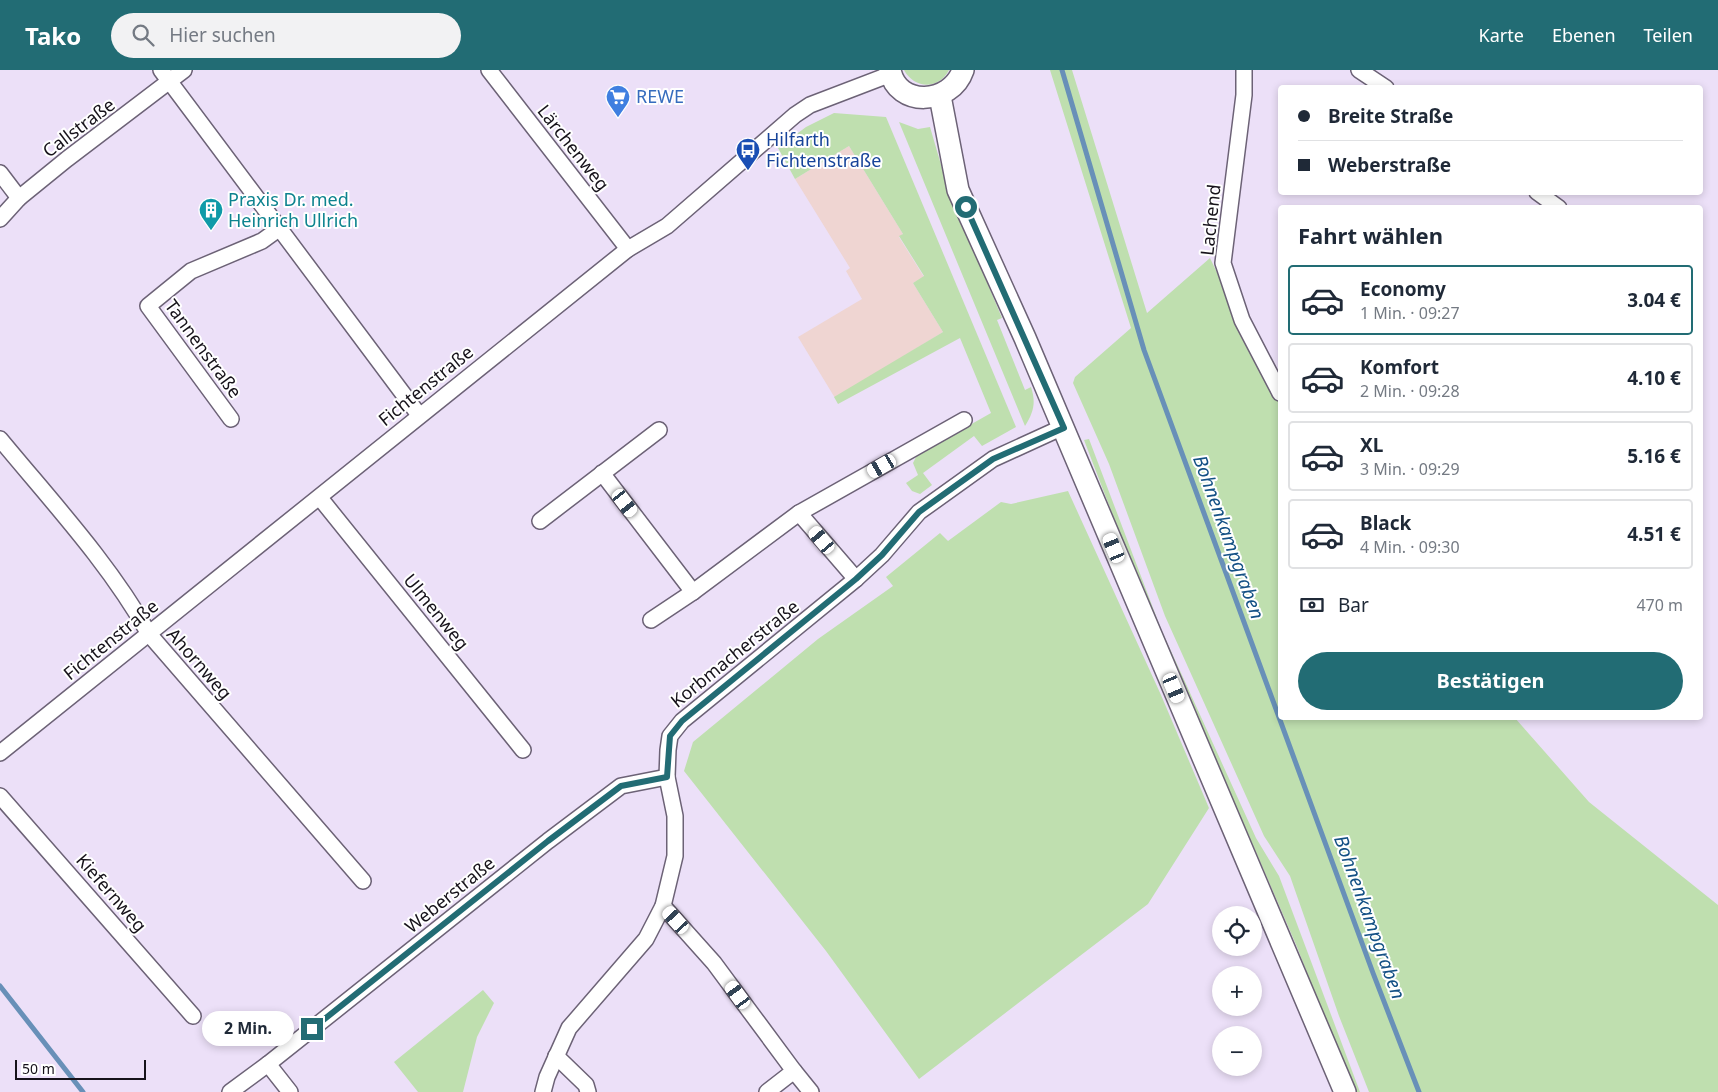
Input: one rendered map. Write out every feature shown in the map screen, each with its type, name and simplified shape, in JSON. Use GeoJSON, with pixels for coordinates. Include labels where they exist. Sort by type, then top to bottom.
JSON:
{"type":"FeatureCollection","features":[{"type":"Feature","properties":{"kind":"main road"},"geometry":{"type":"LineString","coordinates":[[890,72],[899,86],[914,96],[923,98],[940,96],[953,88],[963,70]]}},
{"type":"Feature","properties":{"kind":"main road"},"geometry":{"type":"LineString","coordinates":[[940,96],[958,190],[1064,428],[1345,1092]]}},
{"type":"Feature","properties":{"kind":"street","name":"Callstraße"},"geometry":{"type":"LineString","coordinates":[[0,219],[19,198],[165,76],[184,70]]}},
{"type":"Feature","properties":{"kind":"street","name":"Lärchenweg"},"geometry":{"type":"LineString","coordinates":[[489,70],[628,249]]}},
{"type":"Feature","properties":{"kind":"street","name":"Lachend"},"geometry":{"type":"LineString","coordinates":[[1244,70],[1244,95],[1224,263],[1242,320],[1278,389]]}},
{"type":"Feature","properties":{"kind":"street"},"geometry":{"type":"LineString","coordinates":[[1359,70],[1382,85]]}},
{"type":"Feature","properties":{"kind":"street","name":"Fichtenstraße"},"geometry":{"type":"LineString","coordinates":[[0,753],[628,249],[667,226],[796,115],[835,95],[890,72]]}},
{"type":"Feature","properties":{"kind":"street"},"geometry":{"type":"LineString","coordinates":[[165,76],[419,415]]}},
{"type":"Feature","properties":{"kind":"street"},"geometry":{"type":"LineString","coordinates":[[0,174],[19,198]]}},
{"type":"Feature","properties":{"kind":"street"},"geometry":{"type":"LineString","coordinates":[[1541,195],[1555,205]]}},
{"type":"Feature","properties":{"kind":"street","name":"Tannenstraße"},"geometry":{"type":"LineString","coordinates":[[231,419],[148,306],[192,271],[262,241],[280,228]]}},
{"type":"Feature","properties":{"kind":"street"},"geometry":{"type":"LineString","coordinates":[[651,620],[693,592],[800,513],[964,420]]}},
{"type":"Feature","properties":{"kind":"street","name":"Korbmacherstraße"},"geometry":{"type":"LineString","coordinates":[[543,1092],[556,1056],[569,1028],[646,939],[663,906],[675,856],[675,816],[667,777],[670,736],[682,721],[856,579],[882,555],[919,512],[993,459],[1064,428]]}},
{"type":"Feature","properties":{"kind":"street"},"geometry":{"type":"LineString","coordinates":[[540,521],[659,430]]}},
{"type":"Feature","properties":{"kind":"street","name":"Ahornweg"},"geometry":{"type":"LineString","coordinates":[[0,440],[70,523],[130,601],[149,634],[363,881]]}},
{"type":"Feature","properties":{"kind":"street"},"geometry":{"type":"LineString","coordinates":[[602,473],[693,592]]}},
{"type":"Feature","properties":{"kind":"street","name":"Ulmenweg"},"geometry":{"type":"LineString","coordinates":[[320,498],[523,750]]}},
{"type":"Feature","properties":{"kind":"street"},"geometry":{"type":"LineString","coordinates":[[800,513],[856,579]]}},
{"type":"Feature","properties":{"kind":"street","name":"Weberstraße"},"geometry":{"type":"LineString","coordinates":[[230,1092],[268,1064],[548,841],[621,786],[667,777]]}},
{"type":"Feature","properties":{"kind":"street","name":"Kiefernweg"},"geometry":{"type":"LineString","coordinates":[[0,796],[192,1016]]}},
{"type":"Feature","properties":{"kind":"street"},"geometry":{"type":"LineString","coordinates":[[663,906],[714,964],[811,1092]]}},
{"type":"Feature","properties":{"kind":"street"},"geometry":{"type":"LineString","coordinates":[[556,1056],[586,1085],[588,1092]]}},
{"type":"Feature","properties":{"kind":"street"},"geometry":{"type":"LineString","coordinates":[[268,1064],[290,1092]]}},
{"type":"Feature","properties":{"kind":"street"},"geometry":{"type":"LineString","coordinates":[[767,1092],[794,1071]]}},
{"type":"Feature","properties":{"kind":"shaded area"},"geometry":{"type":"Polygon","coordinates":[[[849,146],[903,234],[899,237],[924,277],[913,283],[943,332],[835,398],[798,337],[862,299],[846,271],[850,268],[795,179],[849,146]]]}},
{"type":"Feature","properties":{"kind":"green space"},"geometry":{"type":"Polygon","coordinates":[[[904,70],[949,70],[945,77],[939,81],[926,85],[914,81],[904,70]]]}},
{"type":"Feature","properties":{"kind":"green space"},"geometry":{"type":"Polygon","coordinates":[[[1050,70],[1072,70],[1147,313],[1210,258],[1278,401],[1278,720],[1517,720],[1589,802],[1718,905],[1718,1092],[1369,1092],[1339,1016],[1290,876],[1264,836],[1165,616],[1109,464],[1073,383],[1075,377],[1131,328],[1050,70]]]}},
{"type":"Feature","properties":{"kind":"green space"},"geometry":{"type":"Polygon","coordinates":[[[834,113],[886,117],[1016,427],[982,446],[974,436],[923,473],[932,485],[920,494],[912,491],[906,483],[918,475],[913,463],[917,455],[991,413],[960,338],[838,404],[834,397],[943,332],[913,283],[924,276],[899,236],[903,234],[849,146],[795,179],[778,148],[806,127],[834,113]]]}},
{"type":"Feature","properties":{"kind":"green space"},"geometry":{"type":"Polygon","coordinates":[[[899,122],[918,129],[930,127],[949,192],[1002,318],[997,320],[1025,390],[1031,387],[1033,407],[1025,426],[899,122]]]}},
{"type":"Feature","properties":{"kind":"green space"},"geometry":{"type":"Polygon","coordinates":[[[1089,439],[1161,629],[1256,838],[1279,876],[1360,1092],[1353,1092],[1297,947],[1133,568],[1084,440],[1089,439]]]}},
{"type":"Feature","properties":{"kind":"green space"},"geometry":{"type":"Polygon","coordinates":[[[1068,491],[1161,695],[1209,808],[1148,904],[919,1079],[826,951],[684,771],[693,742],[818,639],[893,586],[886,577],[940,533],[948,541],[1001,502],[1011,504],[1068,491]]]}},
{"type":"Feature","properties":{"kind":"green space"},"geometry":{"type":"Polygon","coordinates":[[[483,990],[494,1003],[477,1037],[463,1092],[418,1092],[394,1062],[483,990]]]}},
{"type":"Feature","properties":{"kind":"waterway","name":"Bohnenkampgraben"},"geometry":{"type":"LineString","coordinates":[[1062,70],[1144,350],[1278,715]]}},
{"type":"Feature","properties":{"kind":"waterway","name":"Bohnenkampgraben"},"geometry":{"type":"LineString","coordinates":[[1280,720],[1419,1092]]}},
{"type":"Feature","properties":{"kind":"waterway"},"geometry":{"type":"LineString","coordinates":[[0,986],[83,1092]]}},
{"type":"Feature","properties":{"kind":"place","name":"REWE"},"geometry":{"type":"Point","coordinates":[618,118]}},
{"type":"Feature","properties":{"kind":"place","name":"Hilfarth Fichtenstraße"},"geometry":{"type":"Point","coordinates":[748,171]}},
{"type":"Feature","properties":{"kind":"place","name":"Praxis Dr. med. Heinrich Ullrich"},"geometry":{"type":"Point","coordinates":[211,231]}},
{"type":"Feature","properties":{"kind":"route"},"geometry":{"type":"LineString","coordinates":[[312,1029],[548,841],[621,786],[667,777],[670,736],[682,721],[856,579],[882,555],[919,512],[993,459],[1064,428],[966,207]]}}]}
